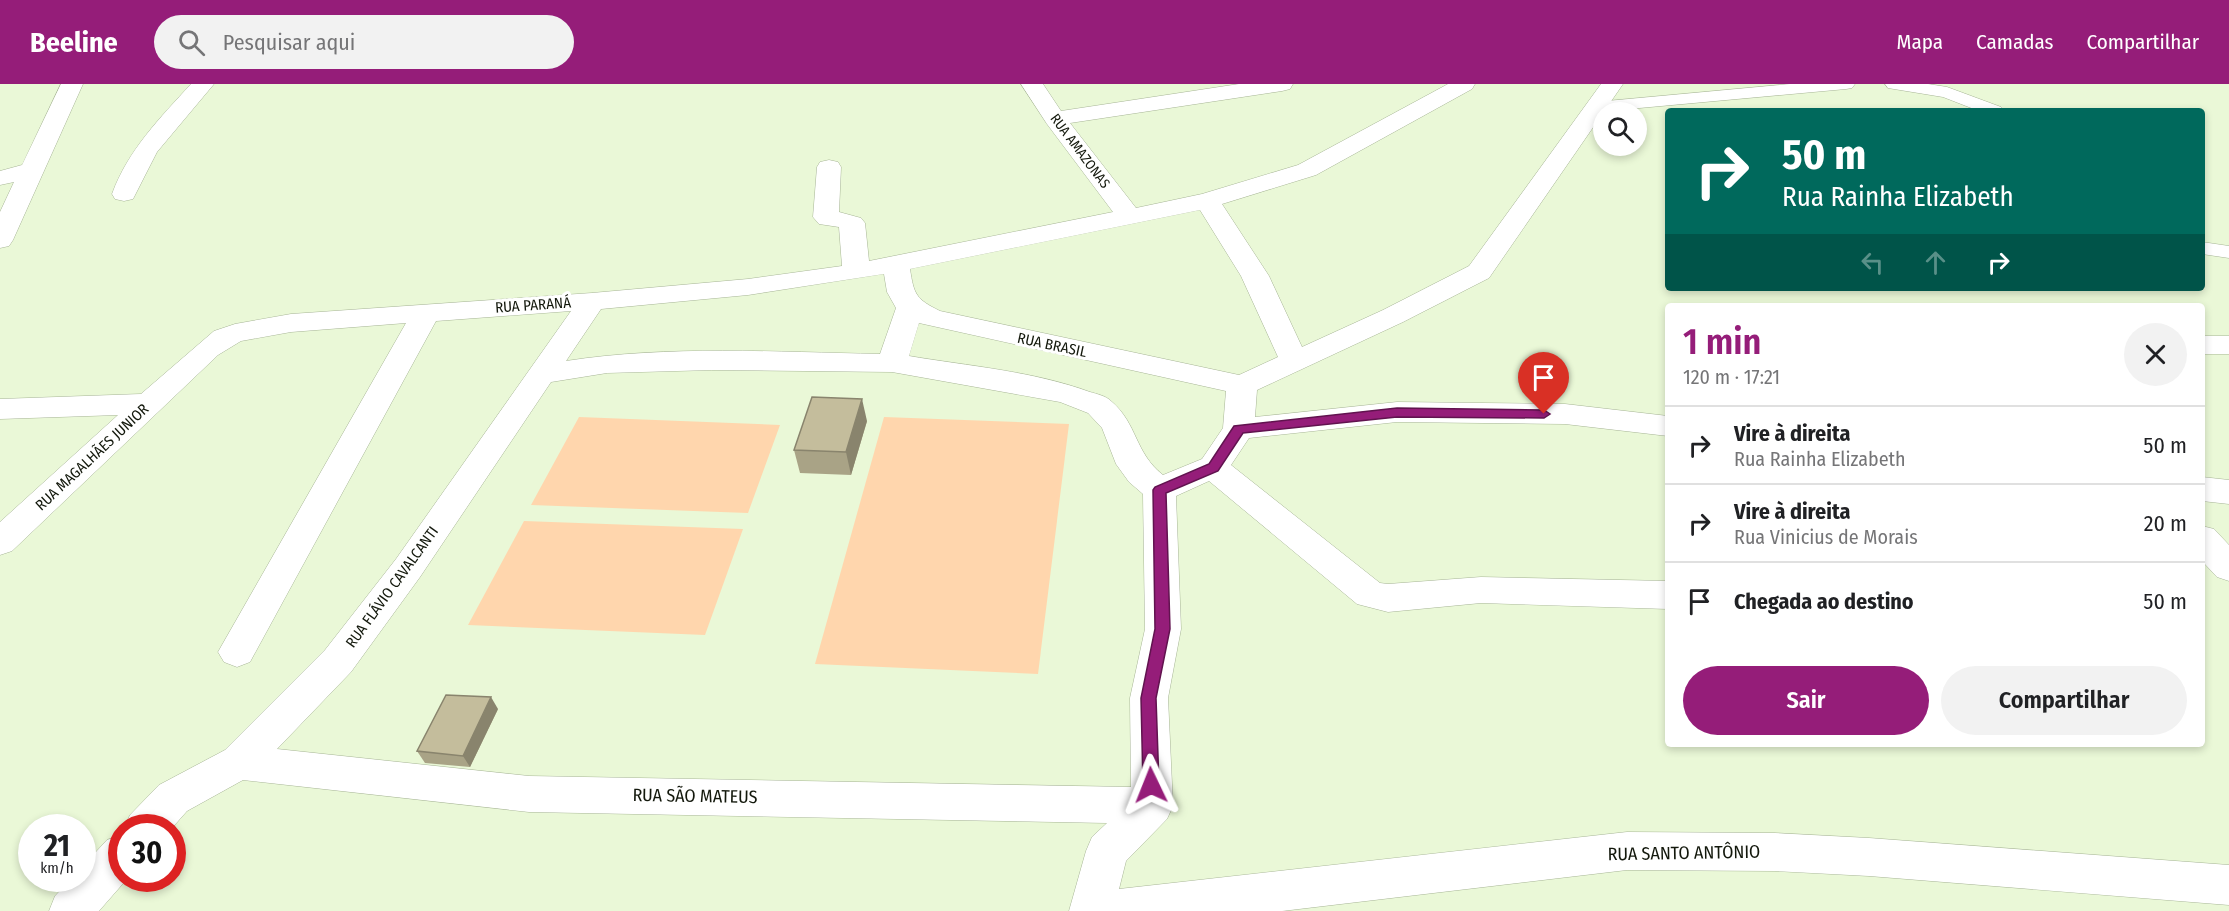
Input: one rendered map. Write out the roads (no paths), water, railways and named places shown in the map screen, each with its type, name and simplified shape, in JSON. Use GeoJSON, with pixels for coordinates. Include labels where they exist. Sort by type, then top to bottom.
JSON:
{"type":"FeatureCollection","features":[{"type":"Feature","properties":{"kind":"street"},"geometry":{"type":"LineString","coordinates":[[0,240],[72,84]]}},
{"type":"Feature","properties":{"kind":"street"},"geometry":{"type":"LineString","coordinates":[[124,194],[129,177],[142,153],[203,84]]}},
{"type":"Feature","properties":{"kind":"street","name":"RUA AMAZONAS"},"geometry":{"type":"LineString","coordinates":[[1032,84],[1055,119],[1130,217]]}},
{"type":"Feature","properties":{"kind":"street"},"geometry":{"type":"LineString","coordinates":[[1055,119],[1282,84]]}},
{"type":"Feature","properties":{"kind":"street","name":"RUA PARANÁ"},"geometry":{"type":"LineString","coordinates":[[183,372],[224,337],[255,328],[291,322],[592,301],[748,287],[856,272],[1207,201],[1307,170],[1464,84]]}},
{"type":"Feature","properties":{"kind":"street"},"geometry":{"type":"LineString","coordinates":[[1599,102],[1612,84]]}},
{"type":"Feature","properties":{"kind":"street"},"geometry":{"type":"LineString","coordinates":[[1159,490],[1213,467],[1239,429],[1242,385],[1293,359],[1393,316],[1479,272],[1593,111]]}},
{"type":"Feature","properties":{"kind":"street"},"geometry":{"type":"LineString","coordinates":[[829,167],[826,217],[852,224],[856,272]]}},
{"type":"Feature","properties":{"kind":"street"},"geometry":{"type":"LineString","coordinates":[[0,178],[34,170]]}},
{"type":"Feature","properties":{"kind":"street"},"geometry":{"type":"LineString","coordinates":[[1207,201],[1255,276],[1293,359]]}},
{"type":"Feature","properties":{"kind":"street"},"geometry":{"type":"LineString","coordinates":[[892,363],[910,308],[901,298],[896,264]]}},
{"type":"Feature","properties":{"kind":"street","name":"RUA FLÁVIO CAVALCANTI"},"geometry":{"type":"LineString","coordinates":[[158,814],[173,798],[239,762],[339,661],[408,568],[592,301]]}},
{"type":"Feature","properties":{"kind":"street","name":"RUA BRASIL"},"geometry":{"type":"LineString","coordinates":[[910,308],[947,322],[1242,385]]}},
{"type":"Feature","properties":{"kind":"street"},"geometry":{"type":"LineString","coordinates":[[237,652],[426,313]]}},
{"type":"Feature","properties":{"kind":"street"},"geometry":{"type":"LineString","coordinates":[[2205,345],[2229,345]]}},
{"type":"Feature","properties":{"kind":"street"},"geometry":{"type":"LineString","coordinates":[[543,374],[607,364],[630,363],[712,361],[892,363],[1029,386],[1067,394],[1099,406],[1116,426],[1127,456],[1133,465],[1159,490],[1163,629],[1149,698],[1152,806],[1107,852],[1091,911]]}},
{"type":"Feature","properties":{"kind":"street","name":"RUA MAGALHÃES JUNIOR"},"geometry":{"type":"LineString","coordinates":[[0,542],[183,372]]}},
{"type":"Feature","properties":{"kind":"street"},"geometry":{"type":"LineString","coordinates":[[0,409],[150,404]]}},
{"type":"Feature","properties":{"kind":"street"},"geometry":{"type":"LineString","coordinates":[[1239,429],[1397,412],[1565,414],[1665,426]]}},
{"type":"Feature","properties":{"kind":"street"},"geometry":{"type":"LineString","coordinates":[[1213,467],[1370,594],[1388,598],[1481,590],[1665,595]]}},
{"type":"Feature","properties":{"kind":"street"},"geometry":{"type":"LineString","coordinates":[[2205,489],[2229,492]]}},
{"type":"Feature","properties":{"kind":"street"},"geometry":{"type":"LineString","coordinates":[[2205,541],[2229,568]]}},
{"type":"Feature","properties":{"kind":"street","name":"RUA SÃO MATEUS"},"geometry":{"type":"LineString","coordinates":[[239,762],[529,794],[1152,806]]}},
{"type":"Feature","properties":{"kind":"street","name":"RUA SANTO ANTÔNIO"},"geometry":{"type":"LineString","coordinates":[[1106,911],[1627,851],[1775,852],[1869,856],[2229,885]]}},
{"type":"Feature","properties":{"kind":"street"},"geometry":{"type":"LineString","coordinates":[[71,911],[108,870]]}},
{"type":"Feature","properties":{"kind":"lane"},"geometry":{"type":"LineString","coordinates":[[1647,102],[1846,84]]}},
{"type":"Feature","properties":{"kind":"lane"},"geometry":{"type":"LineString","coordinates":[[1894,84],[1947,92],[1987,108]]}},
{"type":"Feature","properties":{"kind":"lane"},"geometry":{"type":"LineString","coordinates":[[2205,248],[2229,252]]}}]}
